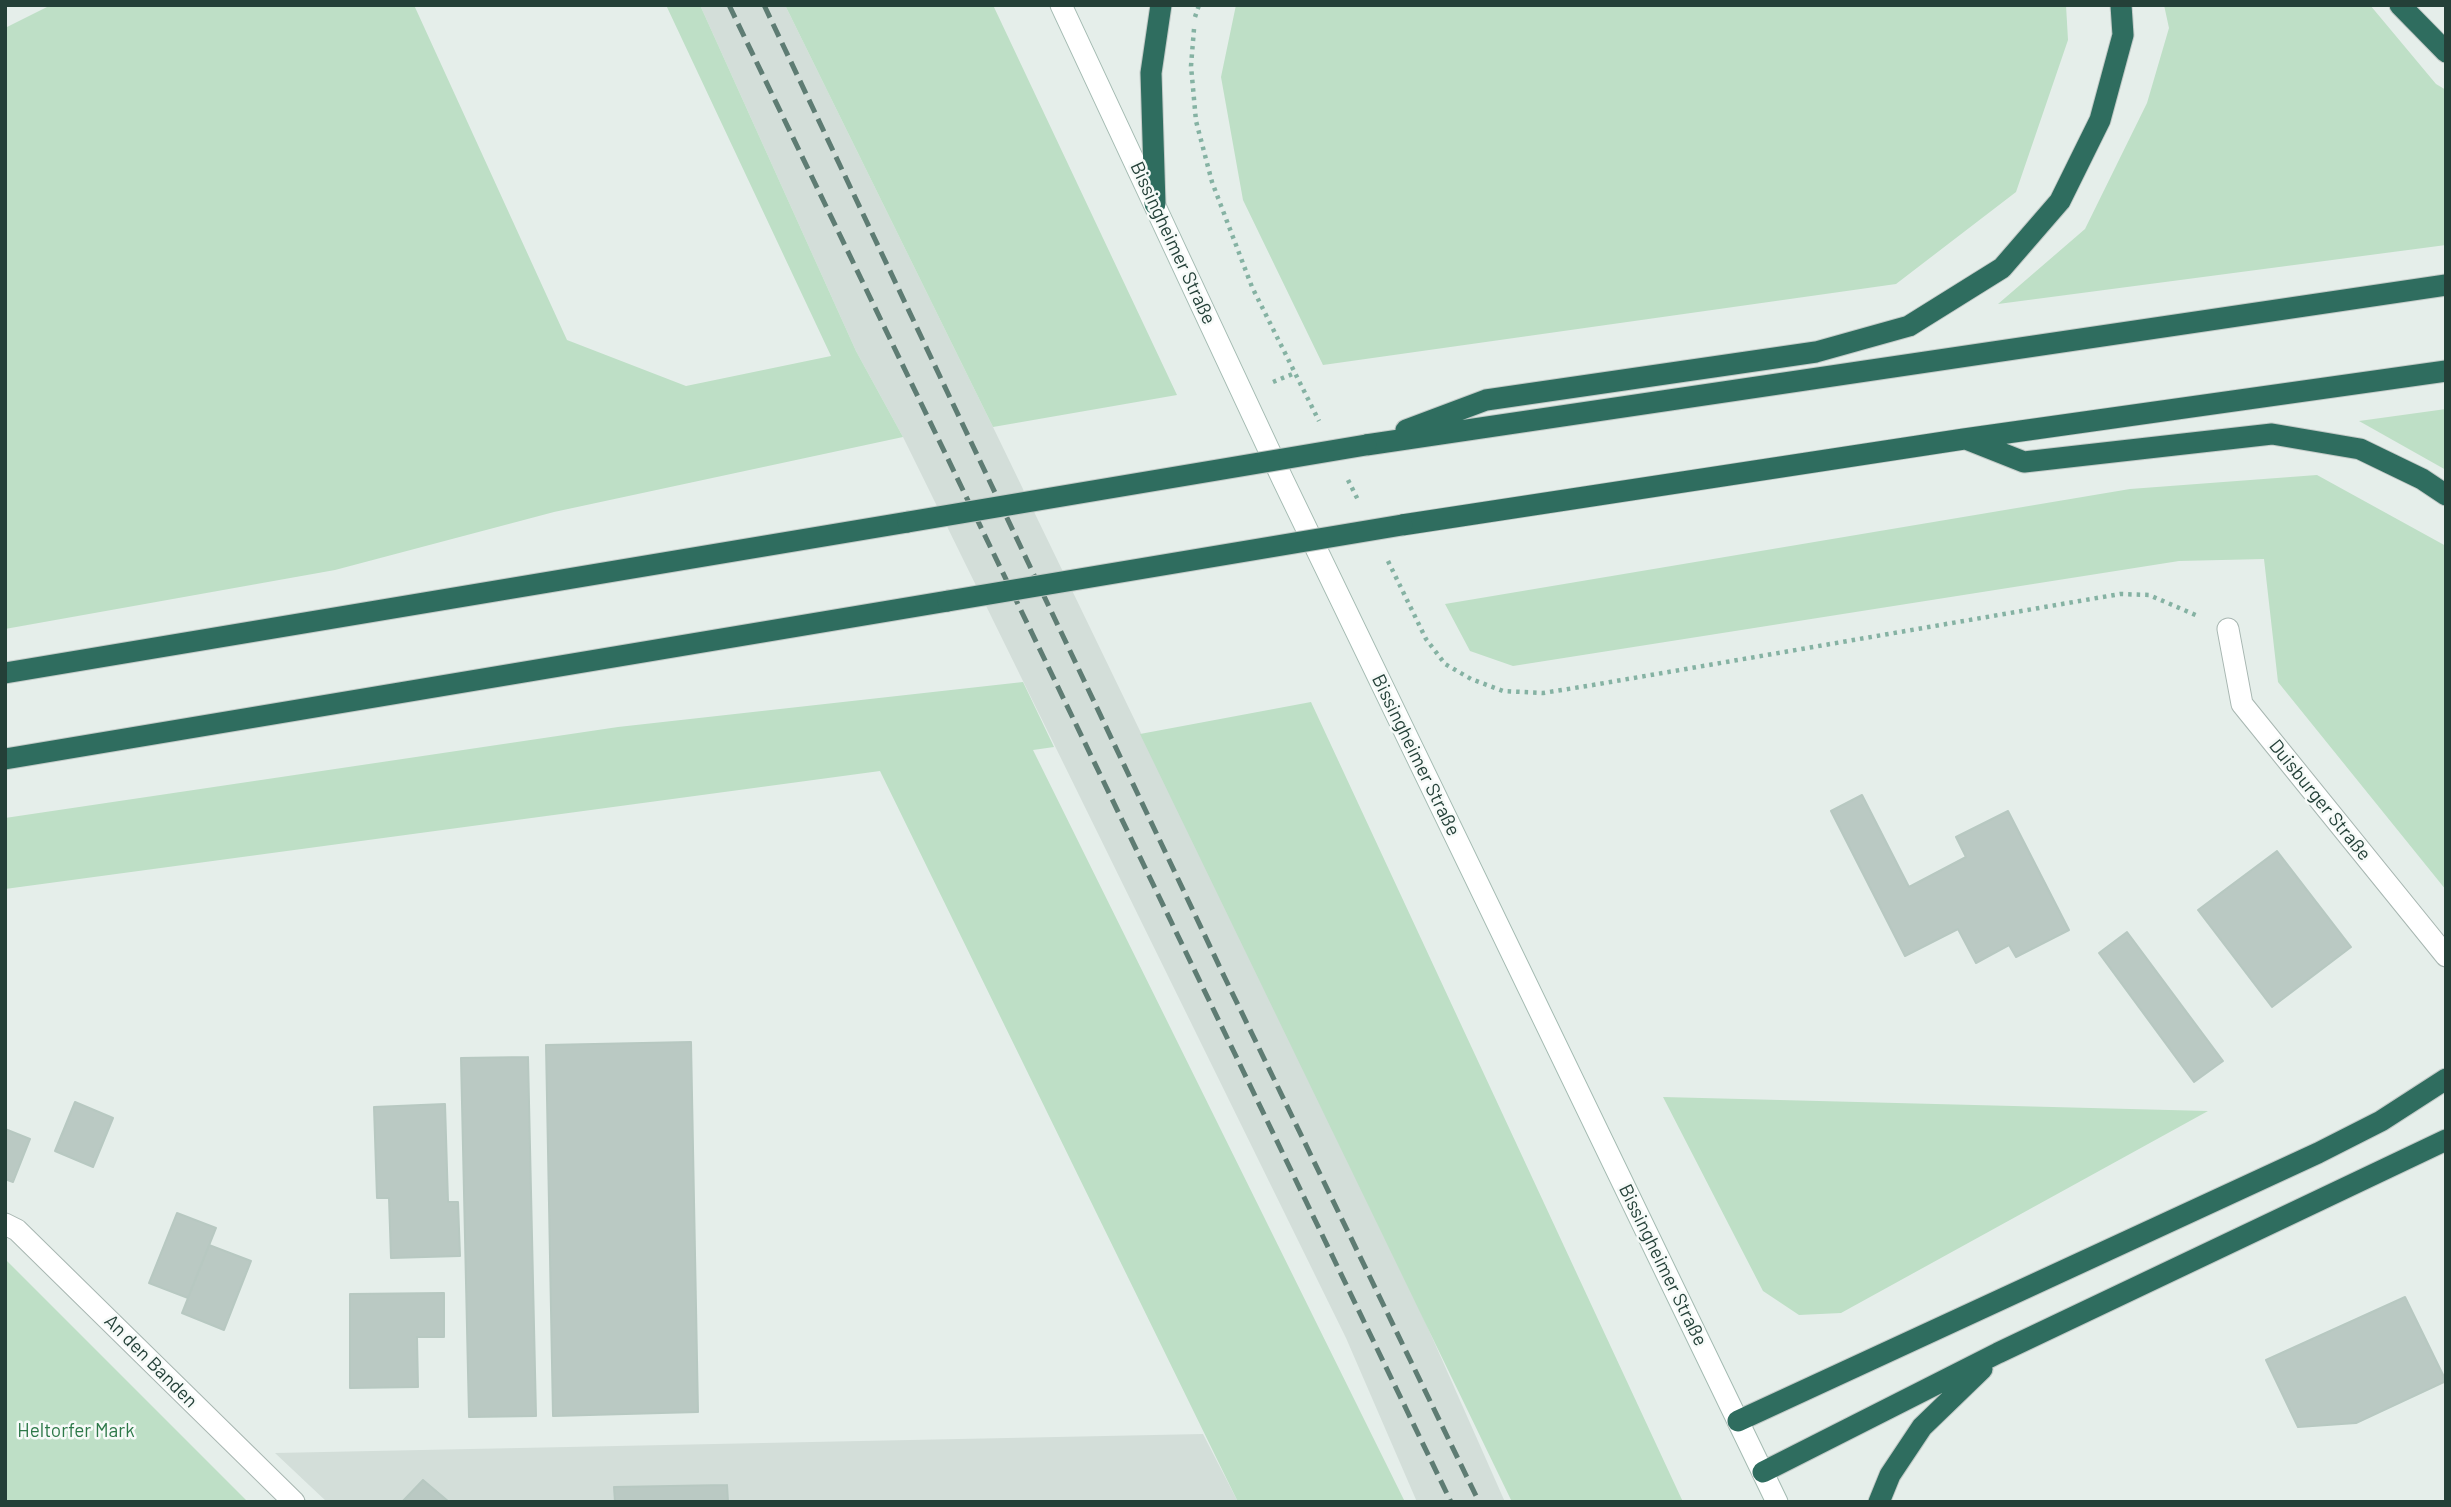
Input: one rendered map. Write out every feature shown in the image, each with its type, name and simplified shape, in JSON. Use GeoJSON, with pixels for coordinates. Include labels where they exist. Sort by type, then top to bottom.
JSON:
{"type":"FeatureCollection","features":[{"type":"Feature","properties":{"kind":"highway"},"geometry":{"type":"LineString","coordinates":[[1155,204],[1151,73],[1161,5]]}},
{"type":"Feature","properties":{"kind":"highway"},"geometry":{"type":"LineString","coordinates":[[1366,444],[1486,400],[1816,352],[1909,326],[2002,268],[2060,201],[2100,120],[2123,35],[2121,5]]}},
{"type":"Feature","properties":{"kind":"highway"},"geometry":{"type":"LineString","coordinates":[[2400,5],[2446,52]]}},
{"type":"Feature","properties":{"kind":"highway"},"geometry":{"type":"LineString","coordinates":[[5,673],[1366,444],[2446,285]]}},
{"type":"Feature","properties":{"kind":"highway"},"geometry":{"type":"LineString","coordinates":[[5,759],[1402,525],[1964,439],[2446,371]]}},
{"type":"Feature","properties":{"kind":"highway"},"geometry":{"type":"LineString","coordinates":[[1964,439],[2024,462],[2272,434],[2360,449],[2422,479],[2446,495]]}},
{"type":"Feature","properties":{"kind":"highway"},"geometry":{"type":"LineString","coordinates":[[1738,1421],[2318,1153],[2381,1121],[2446,1079]]}},
{"type":"Feature","properties":{"kind":"highway"},"geometry":{"type":"LineString","coordinates":[[1763,1472],[1998,1353],[2446,1140]]}},
{"type":"Feature","properties":{"kind":"highway"},"geometry":{"type":"LineString","coordinates":[[1879,1502],[1890,1475],[1922,1427],[1998,1353]]}},
{"type":"Feature","properties":{"kind":"street","name":"Bissingheimer Straße"},"geometry":{"type":"LineString","coordinates":[[1061,5],[1289,492],[1777,1502]]}},
{"type":"Feature","properties":{"kind":"street","name":"Duisburger Straße"},"geometry":{"type":"LineString","coordinates":[[2228,629],[2242,705],[2446,956]]}},
{"type":"Feature","properties":{"kind":"street","name":"An den Banden"},"geometry":{"type":"LineString","coordinates":[[5,1224],[17,1230],[294,1502]]}},
{"type":"Feature","properties":{"kind":"shaded area"},"geometry":{"type":"Polygon","coordinates":[[[700,5],[785,5],[993,427],[1420,1310],[1505,1502],[1417,1502],[1346,1338],[903,437],[856,351],[700,5]]]}},
{"type":"Feature","properties":{"kind":"shaded area"},"geometry":{"type":"Polygon","coordinates":[[[1203,1434],[1238,1502],[327,1502],[275,1453],[1203,1434]]]}},
{"type":"Feature","properties":{"kind":"green space"},"geometry":{"type":"Polygon","coordinates":[[[51,5],[414,5],[567,340],[686,386],[831,356],[666,5],[700,5],[856,351],[903,437],[554,512],[335,570],[5,629],[5,28],[51,5]]]}},
{"type":"Feature","properties":{"kind":"green space"},"geometry":{"type":"Polygon","coordinates":[[[785,5],[993,5],[1177,395],[993,427],[785,5]]]}},
{"type":"Feature","properties":{"kind":"green space"},"geometry":{"type":"Polygon","coordinates":[[[1236,5],[2066,5],[2068,40],[2016,192],[1896,284],[1323,365],[1243,200],[1221,77],[1236,5]]]}},
{"type":"Feature","properties":{"kind":"green space"},"geometry":{"type":"Polygon","coordinates":[[[2164,5],[2370,5],[2436,84],[2446,90],[2446,245],[1998,304],[2085,229],[2147,103],[2169,28],[2164,5]]]}},
{"type":"Feature","properties":{"kind":"green space"},"geometry":{"type":"Polygon","coordinates":[[[2446,409],[2446,470],[2359,421],[2446,409]]]}},
{"type":"Feature","properties":{"kind":"green space"},"geometry":{"type":"Polygon","coordinates":[[[2317,475],[2446,546],[2446,890],[2278,682],[2264,559],[2179,561],[1513,666],[1470,651],[1445,604],[2130,489],[2317,475]]]}},
{"type":"Feature","properties":{"kind":"green space"},"geometry":{"type":"Polygon","coordinates":[[[1023,682],[1054,747],[1033,750],[1405,1502],[1238,1502],[880,771],[5,889],[5,818],[618,727],[1023,682]]]}},
{"type":"Feature","properties":{"kind":"green space"},"geometry":{"type":"Polygon","coordinates":[[[1311,702],[1683,1502],[1512,1502],[1140,734],[1311,702]]]}},
{"type":"Feature","properties":{"kind":"green space"},"geometry":{"type":"Polygon","coordinates":[[[1663,1097],[2208,1111],[1841,1313],[1799,1315],[1763,1291],[1663,1097]]]}},
{"type":"Feature","properties":{"kind":"green space","name":"Heltorfer Mark"},"geometry":{"type":"Polygon","coordinates":[[[5,1259],[248,1502],[5,1502],[5,1259]]]}},
{"type":"Feature","properties":{"kind":"building"},"geometry":{"type":"Polygon","coordinates":[[[1862,795],[1909,887],[1966,857],[1956,837],[2008,811],[2069,930],[2016,957],[2009,945],[1976,963],[1958,929],[1905,956],[1831,811],[1862,795]]]}},
{"type":"Feature","properties":{"kind":"building"},"geometry":{"type":"Polygon","coordinates":[[[2277,851],[2351,947],[2272,1007],[2198,910],[2277,851]]]}},
{"type":"Feature","properties":{"kind":"building"},"geometry":{"type":"Polygon","coordinates":[[[2127,932],[2223,1061],[2194,1082],[2099,953],[2127,932]]]}},
{"type":"Feature","properties":{"kind":"building"},"geometry":{"type":"Polygon","coordinates":[[[691,1042],[698,1412],[553,1416],[546,1045],[691,1042]]]}},
{"type":"Feature","properties":{"kind":"building"},"geometry":{"type":"Polygon","coordinates":[[[528,1057],[536,1416],[469,1417],[461,1058],[528,1057]]]}},
{"type":"Feature","properties":{"kind":"building"},"geometry":{"type":"Polygon","coordinates":[[[75,1102],[113,1118],[93,1167],[55,1151],[75,1102]]]}},
{"type":"Feature","properties":{"kind":"building"},"geometry":{"type":"Polygon","coordinates":[[[445,1104],[448,1202],[458,1202],[460,1256],[391,1258],[389,1198],[377,1198],[374,1107],[445,1104]]]}},
{"type":"Feature","properties":{"kind":"building"},"geometry":{"type":"Polygon","coordinates":[[[5,1129],[30,1139],[13,1182],[5,1179],[5,1129]]]}},
{"type":"Feature","properties":{"kind":"building"},"geometry":{"type":"Polygon","coordinates":[[[177,1213],[216,1228],[188,1298],[149,1283],[177,1213]]]}},
{"type":"Feature","properties":{"kind":"building"},"geometry":{"type":"Polygon","coordinates":[[[209,1245],[251,1261],[224,1330],[182,1313],[209,1245]]]}},
{"type":"Feature","properties":{"kind":"building"},"geometry":{"type":"Polygon","coordinates":[[[444,1293],[444,1337],[417,1337],[418,1387],[350,1388],[350,1294],[444,1293]]]}},
{"type":"Feature","properties":{"kind":"building"},"geometry":{"type":"Polygon","coordinates":[[[2405,1297],[2446,1381],[2356,1423],[2298,1427],[2266,1360],[2405,1297]]]}},
{"type":"Feature","properties":{"kind":"building"},"geometry":{"type":"Polygon","coordinates":[[[423,1480],[449,1502],[402,1502],[423,1480]]]}},
{"type":"Feature","properties":{"kind":"building"},"geometry":{"type":"Polygon","coordinates":[[[727,1485],[728,1502],[615,1502],[614,1487],[727,1485]]]}},
{"type":"Feature","properties":{"kind":"railway"},"geometry":{"type":"LineString","coordinates":[[729,5],[1451,1502]]}},
{"type":"Feature","properties":{"kind":"railway"},"geometry":{"type":"LineString","coordinates":[[764,5],[1224,976],[1479,1502]]}}]}
